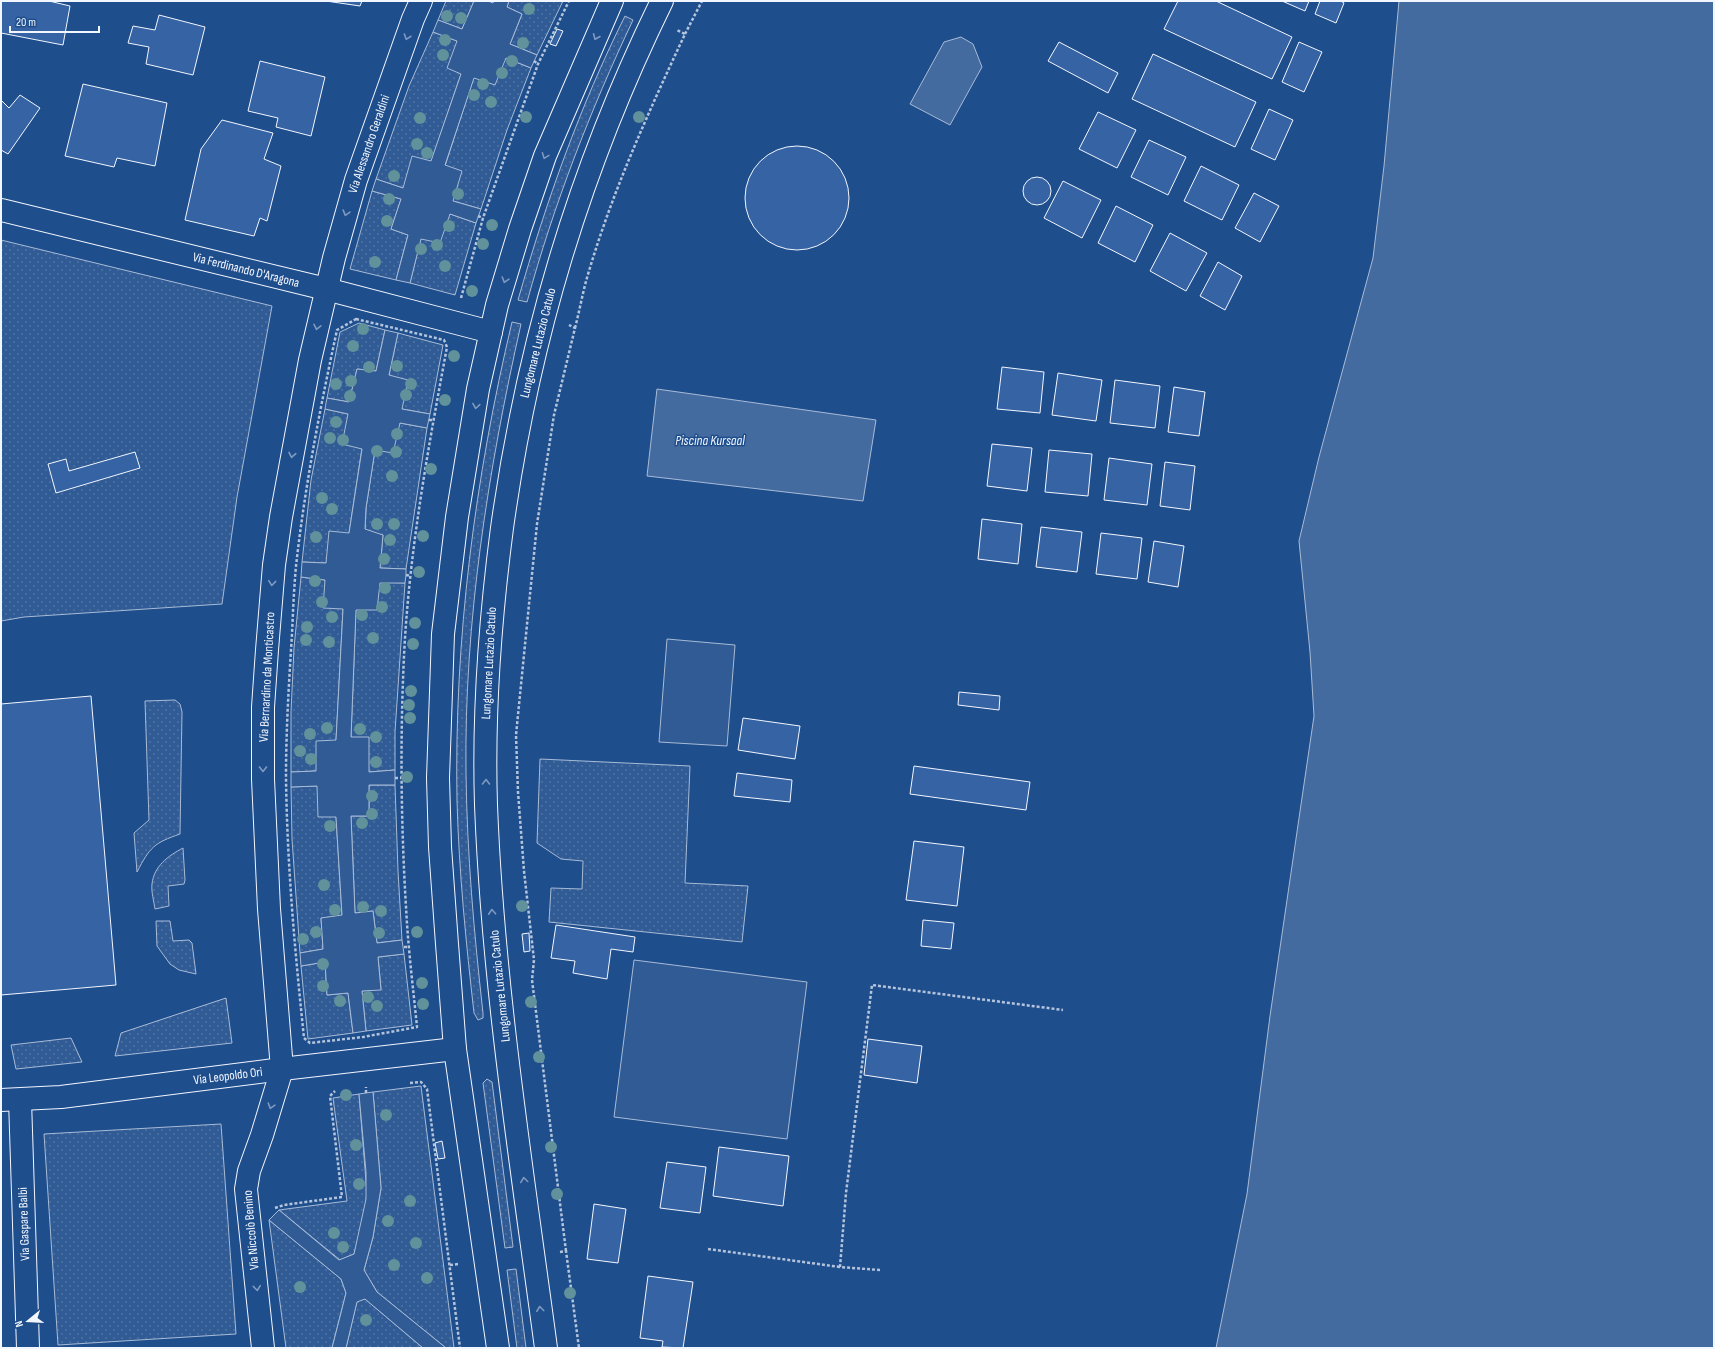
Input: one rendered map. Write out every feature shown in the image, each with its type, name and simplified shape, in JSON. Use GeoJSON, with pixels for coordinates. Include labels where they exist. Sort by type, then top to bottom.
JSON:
{"type":"FeatureCollection","features":[{"type":"Feature","properties":{"kind":"main road","name":"Via Alessandro Geraldini"},"geometry":{"type":"LineString","coordinates":[[326,289],[356,180],[413,19],[422,1]]}},
{"type":"Feature","properties":{"kind":"main road"},"geometry":{"type":"LineString","coordinates":[[498,1348],[455,1050],[440,847],[438,770],[443,641],[457,516],[478,389],[497,305],[544,156],[612,1]]}},
{"type":"Feature","properties":{"kind":"main road","name":"Lungomare Lutazio Catulo"},"geometry":{"type":"LineString","coordinates":[[546,1348],[514,1117],[492,922],[486,801],[486,727],[493,600],[515,446],[533,355],[563,246],[590,170],[620,94],[662,1]]}},
{"type":"Feature","properties":{"kind":"main road","name":"Via Ferdinando D'Aragona"},"geometry":{"type":"LineString","coordinates":[[1,210],[326,289],[491,332]]}},
{"type":"Feature","properties":{"kind":"main road","name":"Via Bernardino da Monticastro"},"geometry":{"type":"LineString","coordinates":[[282,1069],[266,869],[263,779],[264,688],[272,587],[281,517],[310,360],[326,289]]}},
{"type":"Feature","properties":{"kind":"main road","name":"Via Leopoldo Ori"},"geometry":{"type":"LineString","coordinates":[[10,1100],[62,1097],[282,1069],[455,1050]]}},
{"type":"Feature","properties":{"kind":"main road","name":"Via Niccolò Benino"},"geometry":{"type":"LineString","coordinates":[[263,1348],[246,1189],[249,1171],[262,1135],[282,1069]]}},
{"type":"Feature","properties":{"kind":"main road","name":"Via Gaspare Balbi"},"geometry":{"type":"LineString","coordinates":[[10,1100],[28,1348]]}},
{"type":"Feature","properties":{"kind":"path"},"geometry":{"type":"LineString","coordinates":[[460,301],[483,218],[538,64],[569,1]]}},
{"type":"Feature","properties":{"kind":"path"},"geometry":{"type":"LineString","coordinates":[[579,1348],[532,980],[534,960],[524,871],[518,792],[516,735],[537,524],[554,414],[588,272],[614,200],[656,95],[702,1]]}},
{"type":"Feature","properties":{"kind":"path"},"geometry":{"type":"LineString","coordinates":[[672,28],[685,34]]}},
{"type":"Feature","properties":{"kind":"path"},"geometry":{"type":"LineString","coordinates":[[534,61],[538,64]]}},
{"type":"Feature","properties":{"kind":"path"},"geometry":{"type":"LineString","coordinates":[[478,216],[483,218]]}},
{"type":"Feature","properties":{"kind":"path"},"geometry":{"type":"LineString","coordinates":[[296,960],[304,1038],[310,1043],[363,1037],[417,1027],[406,908],[401,778],[404,655],[411,576],[433,420],[447,347],[444,340],[356,319],[337,330],[321,402]]}},
{"type":"Feature","properties":{"kind":"path"},"geometry":{"type":"LineString","coordinates":[[564,322],[575,328]]}},
{"type":"Feature","properties":{"kind":"path"},"geometry":{"type":"LineString","coordinates":[[428,420],[433,420]]}},
{"type":"Feature","properties":{"kind":"path"},"geometry":{"type":"LineString","coordinates":[[406,575],[411,576]]}},
{"type":"Feature","properties":{"kind":"path"},"geometry":{"type":"LineString","coordinates":[[395,778],[401,778]]}},
{"type":"Feature","properties":{"kind":"path"},"geometry":{"type":"LineString","coordinates":[[404,947],[409,947]]}},
{"type":"Feature","properties":{"kind":"path"},"geometry":{"type":"LineString","coordinates":[[840,1267],[846,1193],[872,985],[1063,1010]]}},
{"type":"Feature","properties":{"kind":"path"},"geometry":{"type":"LineString","coordinates":[[405,1084],[421,1082],[428,1089],[460,1348]]}},
{"type":"Feature","properties":{"kind":"path"},"geometry":{"type":"LineString","coordinates":[[366,1087],[366,1093]]}},
{"type":"Feature","properties":{"kind":"path"},"geometry":{"type":"LineString","coordinates":[[360,1088],[374,1087]]}},
{"type":"Feature","properties":{"kind":"path"},"geometry":{"type":"LineString","coordinates":[[270,1209],[284,1205],[342,1197],[330,1096],[334,1092],[341,1091]]}},
{"type":"Feature","properties":{"kind":"path"},"geometry":{"type":"LineString","coordinates":[[708,1250],[840,1267],[880,1270]]}},
{"type":"Feature","properties":{"kind":"path"},"geometry":{"type":"LineString","coordinates":[[554,1254],[566,1251]]}},
{"type":"Feature","properties":{"kind":"shaded area"},"geometry":{"type":"Polygon","coordinates":[[[446,1],[474,1],[462,29],[438,20],[446,1]]]}},
{"type":"Feature","properties":{"kind":"shaded area"},"geometry":{"type":"Polygon","coordinates":[[[474,1],[488,1],[493,3],[494,1],[509,1],[507,7],[522,14],[510,44],[537,55],[531,68],[506,58],[495,85],[474,78],[445,165],[462,171],[453,201],[481,209],[476,223],[450,214],[440,243],[421,239],[410,283],[396,280],[408,235],[391,229],[401,199],[372,191],[376,179],[403,188],[412,156],[431,161],[461,74],[447,68],[457,41],[433,32],[438,20],[462,29],[474,1]]]}},
{"type":"Feature","properties":{"kind":"shaded area"},"geometry":{"type":"Polygon","coordinates":[[[509,1],[563,1],[537,55],[510,44],[522,14],[507,7],[509,1]]]}},
{"type":"Feature","properties":{"kind":"shaded area"},"geometry":{"type":"Polygon","coordinates":[[[625,16],[633,20],[602,89],[574,158],[549,229],[527,302],[518,300],[540,227],[565,155],[593,85],[625,16]]]}},
{"type":"Feature","properties":{"kind":"shaded area"},"geometry":{"type":"Polygon","coordinates":[[[433,32],[457,41],[461,74],[431,162],[403,188],[376,179],[409,86],[433,32]]]}},
{"type":"Feature","properties":{"kind":"shaded area"},"geometry":{"type":"Polygon","coordinates":[[[506,58],[531,68],[507,130],[481,209],[453,201],[445,166],[474,77],[506,58]]]}},
{"type":"Feature","properties":{"kind":"shaded area"},"geometry":{"type":"Polygon","coordinates":[[[372,191],[401,199],[391,229],[408,235],[396,280],[350,269],[372,191]]]}},
{"type":"Feature","properties":{"kind":"shaded area"},"geometry":{"type":"Polygon","coordinates":[[[450,214],[476,223],[455,295],[410,283],[421,238],[450,214]]]}},
{"type":"Feature","properties":{"kind":"shaded area"},"geometry":{"type":"Polygon","coordinates":[[[1,240],[272,306],[237,497],[222,604],[24,617],[1,621],[1,240]]]}},
{"type":"Feature","properties":{"kind":"shaded area"},"geometry":{"type":"Polygon","coordinates":[[[512,322],[521,324],[498,435],[480,547],[469,660],[466,716],[468,833],[483,1013],[483,1018],[478,1020],[474,1013],[459,854],[457,740],[459,680],[463,619],[478,499],[487,440],[512,322]]]}},
{"type":"Feature","properties":{"kind":"shaded area"},"geometry":{"type":"Polygon","coordinates":[[[359,323],[385,330],[376,371],[357,369],[349,402],[327,398],[340,332],[359,323]]]}},
{"type":"Feature","properties":{"kind":"shaded area"},"geometry":{"type":"Polygon","coordinates":[[[385,330],[398,333],[389,375],[408,380],[402,409],[430,414],[427,428],[400,423],[393,453],[375,450],[366,508],[365,529],[383,535],[380,568],[406,569],[406,575],[405,583],[380,583],[377,610],[356,610],[351,737],[369,737],[369,772],[395,770],[395,785],[369,785],[369,816],[351,816],[355,913],[373,911],[377,943],[402,940],[404,954],[378,957],[381,990],[362,991],[366,1031],[353,1033],[348,993],[327,995],[325,962],[301,966],[300,953],[323,949],[321,918],[342,915],[336,817],[318,817],[317,786],[291,787],[291,772],[316,771],[316,741],[336,740],[343,609],[323,608],[325,580],[301,577],[302,562],[326,563],[329,531],[349,533],[362,449],[342,444],[348,414],[325,409],[327,398],[349,402],[357,369],[376,371],[385,330]]]}},
{"type":"Feature","properties":{"kind":"shaded area"},"geometry":{"type":"Polygon","coordinates":[[[398,333],[443,345],[430,414],[402,409],[389,375],[398,333]]]}},
{"type":"Feature","properties":{"kind":"shaded area"},"geometry":{"type":"Polygon","coordinates":[[[325,409],[348,414],[362,448],[349,533],[326,563],[302,562],[311,480],[325,409]]]}},
{"type":"Feature","properties":{"kind":"shaded area"},"geometry":{"type":"Polygon","coordinates":[[[400,423],[427,428],[406,569],[380,568],[383,535],[365,533],[366,508],[375,450],[400,423]]]}},
{"type":"Feature","properties":{"kind":"shaded area"},"geometry":{"type":"Polygon","coordinates":[[[301,577],[325,580],[343,609],[336,740],[316,771],[291,772],[291,712],[294,648],[301,577]]]}},
{"type":"Feature","properties":{"kind":"shaded area"},"geometry":{"type":"Polygon","coordinates":[[[380,582],[405,583],[395,732],[395,770],[369,772],[351,737],[356,609],[380,582]]]}},
{"type":"Feature","properties":{"kind":"shaded area"},"geometry":{"type":"Polygon","coordinates":[[[667,639],[735,645],[727,746],[659,742],[667,639]]]}},
{"type":"Feature","properties":{"kind":"shaded area"},"geometry":{"type":"Polygon","coordinates":[[[175,700],[180,704],[182,712],[180,834],[158,843],[149,851],[137,872],[134,833],[149,820],[145,701],[175,700]]]}},
{"type":"Feature","properties":{"kind":"shaded area"},"geometry":{"type":"Polygon","coordinates":[[[540,759],[690,766],[685,883],[748,886],[742,942],[549,922],[551,888],[582,889],[583,861],[561,859],[537,843],[540,759]]]}},
{"type":"Feature","properties":{"kind":"shaded area"},"geometry":{"type":"Polygon","coordinates":[[[369,785],[395,785],[402,940],[377,943],[373,911],[355,913],[351,816],[369,816],[369,785]]]}},
{"type":"Feature","properties":{"kind":"shaded area"},"geometry":{"type":"Polygon","coordinates":[[[317,786],[336,817],[342,916],[321,918],[323,949],[300,953],[292,839],[291,787],[317,786]]]}},
{"type":"Feature","properties":{"kind":"shaded area"},"geometry":{"type":"Polygon","coordinates":[[[183,848],[184,884],[168,886],[169,906],[155,909],[152,893],[153,878],[159,867],[167,858],[183,848]]]}},
{"type":"Feature","properties":{"kind":"shaded area"},"geometry":{"type":"Polygon","coordinates":[[[156,921],[170,921],[173,941],[189,940],[192,943],[196,974],[179,970],[170,964],[157,946],[156,921]]]}},
{"type":"Feature","properties":{"kind":"shaded area"},"geometry":{"type":"Polygon","coordinates":[[[404,954],[412,1025],[366,1031],[362,991],[381,989],[378,957],[404,954]]]}},
{"type":"Feature","properties":{"kind":"shaded area"},"geometry":{"type":"Polygon","coordinates":[[[634,960],[807,982],[787,1139],[614,1117],[634,960]]]}},
{"type":"Feature","properties":{"kind":"shaded area"},"geometry":{"type":"Polygon","coordinates":[[[325,962],[327,995],[348,993],[353,1033],[308,1039],[301,966],[325,962]]]}},
{"type":"Feature","properties":{"kind":"shaded area"},"geometry":{"type":"Polygon","coordinates":[[[226,998],[232,1043],[115,1056],[121,1033],[226,998]]]}},
{"type":"Feature","properties":{"kind":"shaded area"},"geometry":{"type":"Polygon","coordinates":[[[71,1038],[82,1062],[16,1069],[11,1045],[71,1038]]]}},
{"type":"Feature","properties":{"kind":"shaded area"},"geometry":{"type":"Polygon","coordinates":[[[487,1079],[492,1082],[513,1247],[505,1248],[483,1083],[487,1079]]]}},
{"type":"Feature","properties":{"kind":"shaded area"},"geometry":{"type":"Polygon","coordinates":[[[421,1086],[454,1348],[446,1348],[377,1292],[364,1270],[373,1237],[381,1188],[373,1092],[421,1086]]]}},
{"type":"Feature","properties":{"kind":"shaded area"},"geometry":{"type":"Polygon","coordinates":[[[373,1092],[381,1188],[373,1237],[364,1270],[377,1292],[446,1348],[423,1348],[365,1299],[357,1302],[346,1348],[332,1348],[346,1293],[341,1279],[269,1220],[279,1210],[339,1260],[354,1254],[366,1199],[366,1172],[359,1094],[373,1092]]]}},
{"type":"Feature","properties":{"kind":"shaded area"},"geometry":{"type":"Polygon","coordinates":[[[359,1094],[367,1194],[364,1216],[354,1254],[340,1260],[279,1210],[347,1201],[333,1098],[359,1094]]]}},
{"type":"Feature","properties":{"kind":"shaded area"},"geometry":{"type":"Polygon","coordinates":[[[221,1124],[236,1334],[58,1345],[44,1134],[221,1124]]]}},
{"type":"Feature","properties":{"kind":"shaded area"},"geometry":{"type":"Polygon","coordinates":[[[269,1220],[341,1279],[346,1293],[332,1348],[286,1348],[269,1220]]]}},
{"type":"Feature","properties":{"kind":"shaded area"},"geometry":{"type":"Polygon","coordinates":[[[516,1269],[526,1348],[517,1348],[507,1270],[516,1269]]]}},
{"type":"Feature","properties":{"kind":"shaded area"},"geometry":{"type":"Polygon","coordinates":[[[365,1299],[423,1348],[346,1348],[357,1301],[365,1299]]]}},
{"type":"Feature","properties":{"kind":"water"},"geometry":{"type":"Polygon","coordinates":[[[1399,1],[1714,1],[1714,1348],[1216,1348],[1247,1194],[1270,1016],[1314,716],[1310,652],[1299,541],[1319,457],[1373,258],[1384,166],[1399,1]]]}},
{"type":"Feature","properties":{"kind":"water"},"geometry":{"type":"Polygon","coordinates":[[[961,37],[973,44],[982,67],[950,125],[910,104],[944,42],[961,37]]]}},
{"type":"Feature","properties":{"kind":"water","name":"Piscina Kursaal"},"geometry":{"type":"Polygon","coordinates":[[[657,389],[876,420],[863,501],[647,476],[657,389]]]}},
{"type":"Feature","properties":{"kind":"building"},"geometry":{"type":"Polygon","coordinates":[[[1,1],[49,1],[70,6],[63,45],[1,33],[1,1]]]}},
{"type":"Feature","properties":{"kind":"building"},"geometry":{"type":"Polygon","coordinates":[[[326,1],[362,1],[360,6],[326,1]]]}},
{"type":"Feature","properties":{"kind":"building"},"geometry":{"type":"Polygon","coordinates":[[[1178,1],[1216,1],[1292,37],[1272,79],[1164,29],[1178,1]]]}},
{"type":"Feature","properties":{"kind":"building"},"geometry":{"type":"Polygon","coordinates":[[[1282,1],[1309,1],[1305,11],[1282,1]]]}},
{"type":"Feature","properties":{"kind":"building"},"geometry":{"type":"Polygon","coordinates":[[[1320,1],[1341,1],[1344,3],[1336,23],[1315,14],[1320,1]]]}},
{"type":"Feature","properties":{"kind":"building"},"geometry":{"type":"Polygon","coordinates":[[[159,15],[205,27],[193,75],[146,64],[149,47],[128,43],[133,26],[155,30],[159,15]]]}},
{"type":"Feature","properties":{"kind":"building"},"geometry":{"type":"Polygon","coordinates":[[[557,29],[563,31],[556,46],[550,44],[557,29]]]}},
{"type":"Feature","properties":{"kind":"building"},"geometry":{"type":"Polygon","coordinates":[[[1059,42],[1118,73],[1108,93],[1048,61],[1059,42]]]}},
{"type":"Feature","properties":{"kind":"building"},"geometry":{"type":"Polygon","coordinates":[[[1299,42],[1322,52],[1304,92],[1282,82],[1299,42]]]}},
{"type":"Feature","properties":{"kind":"building"},"geometry":{"type":"Polygon","coordinates":[[[1153,54],[1256,102],[1235,147],[1132,99],[1153,54]]]}},
{"type":"Feature","properties":{"kind":"building"},"geometry":{"type":"Polygon","coordinates":[[[260,61],[325,77],[311,136],[276,127],[278,118],[248,111],[260,61]]]}},
{"type":"Feature","properties":{"kind":"building"},"geometry":{"type":"Polygon","coordinates":[[[83,84],[167,103],[155,166],[117,158],[114,167],[65,156],[83,84]]]}},
{"type":"Feature","properties":{"kind":"building"},"geometry":{"type":"Polygon","coordinates":[[[20,95],[40,108],[8,154],[1,150],[1,100],[9,108],[20,95]]]}},
{"type":"Feature","properties":{"kind":"building"},"geometry":{"type":"Polygon","coordinates":[[[1269,109],[1293,120],[1275,160],[1251,149],[1269,109]]]}},
{"type":"Feature","properties":{"kind":"building"},"geometry":{"type":"Polygon","coordinates":[[[1098,112],[1136,130],[1117,168],[1079,149],[1098,112]]]}},
{"type":"Feature","properties":{"kind":"building"},"geometry":{"type":"Polygon","coordinates":[[[222,120],[273,133],[264,159],[281,166],[267,221],[260,218],[254,236],[185,220],[201,149],[222,120]]]}},
{"type":"Feature","properties":{"kind":"building"},"geometry":{"type":"Polygon","coordinates":[[[1149,140],[1186,157],[1168,195],[1131,177],[1149,140]]]}},
{"type":"Feature","properties":{"kind":"building"},"geometry":{"type":"Polygon","coordinates":[[[797,146],[817,150],[834,161],[845,178],[849,198],[845,218],[834,235],[817,246],[797,250],[777,246],[760,235],[749,218],[745,198],[749,178],[760,161],[777,150],[797,146]]]}},
{"type":"Feature","properties":{"kind":"building"},"geometry":{"type":"Polygon","coordinates":[[[1201,166],[1239,185],[1222,220],[1184,201],[1201,166]]]}},
{"type":"Feature","properties":{"kind":"building"},"geometry":{"type":"Polygon","coordinates":[[[1037,177],[1047,181],[1051,191],[1047,201],[1037,205],[1027,201],[1023,191],[1027,181],[1037,177]]]}},
{"type":"Feature","properties":{"kind":"building"},"geometry":{"type":"Polygon","coordinates":[[[1063,181],[1101,200],[1082,238],[1044,218],[1063,181]]]}},
{"type":"Feature","properties":{"kind":"building"},"geometry":{"type":"Polygon","coordinates":[[[1254,193],[1279,206],[1260,242],[1235,228],[1254,193]]]}},
{"type":"Feature","properties":{"kind":"building"},"geometry":{"type":"Polygon","coordinates":[[[1116,206],[1153,225],[1135,262],[1098,243],[1116,206]]]}},
{"type":"Feature","properties":{"kind":"building"},"geometry":{"type":"Polygon","coordinates":[[[1170,233],[1207,253],[1186,291],[1150,271],[1170,233]]]}},
{"type":"Feature","properties":{"kind":"building"},"geometry":{"type":"Polygon","coordinates":[[[1218,262],[1242,276],[1225,310],[1200,296],[1218,262]]]}},
{"type":"Feature","properties":{"kind":"building"},"geometry":{"type":"Polygon","coordinates":[[[1002,367],[1044,372],[1040,413],[997,409],[1002,367]]]}},
{"type":"Feature","properties":{"kind":"building"},"geometry":{"type":"Polygon","coordinates":[[[1058,373],[1102,380],[1096,421],[1052,415],[1058,373]]]}},
{"type":"Feature","properties":{"kind":"building"},"geometry":{"type":"Polygon","coordinates":[[[1115,380],[1160,386],[1155,428],[1110,423],[1115,380]]]}},
{"type":"Feature","properties":{"kind":"building"},"geometry":{"type":"Polygon","coordinates":[[[1174,387],[1205,392],[1199,436],[1168,432],[1174,387]]]}},
{"type":"Feature","properties":{"kind":"building"},"geometry":{"type":"Polygon","coordinates":[[[992,444],[1032,448],[1027,491],[987,486],[992,444]]]}},
{"type":"Feature","properties":{"kind":"building"},"geometry":{"type":"Polygon","coordinates":[[[1049,450],[1092,454],[1088,496],[1045,492],[1049,450]]]}},
{"type":"Feature","properties":{"kind":"building"},"geometry":{"type":"Polygon","coordinates":[[[135,452],[140,468],[56,493],[48,464],[66,459],[69,471],[135,452]]]}},
{"type":"Feature","properties":{"kind":"building"},"geometry":{"type":"Polygon","coordinates":[[[1109,458],[1152,464],[1147,505],[1104,500],[1109,458]]]}},
{"type":"Feature","properties":{"kind":"building"},"geometry":{"type":"Polygon","coordinates":[[[1165,462],[1195,466],[1190,510],[1160,506],[1165,462]]]}},
{"type":"Feature","properties":{"kind":"building"},"geometry":{"type":"Polygon","coordinates":[[[982,519],[1022,524],[1018,564],[978,559],[982,519]]]}},
{"type":"Feature","properties":{"kind":"building"},"geometry":{"type":"Polygon","coordinates":[[[1041,527],[1082,532],[1077,572],[1036,567],[1041,527]]]}},
{"type":"Feature","properties":{"kind":"building"},"geometry":{"type":"Polygon","coordinates":[[[1101,533],[1142,538],[1137,579],[1096,574],[1101,533]]]}},
{"type":"Feature","properties":{"kind":"building"},"geometry":{"type":"Polygon","coordinates":[[[1154,541],[1184,546],[1178,587],[1148,582],[1154,541]]]}},
{"type":"Feature","properties":{"kind":"building"},"geometry":{"type":"Polygon","coordinates":[[[959,692],[1000,696],[999,710],[958,705],[959,692]]]}},
{"type":"Feature","properties":{"kind":"building"},"geometry":{"type":"Polygon","coordinates":[[[91,696],[116,985],[1,995],[1,704],[91,696]]]}},
{"type":"Feature","properties":{"kind":"building"},"geometry":{"type":"Polygon","coordinates":[[[743,718],[800,726],[795,759],[738,750],[743,718]]]}},
{"type":"Feature","properties":{"kind":"building"},"geometry":{"type":"Polygon","coordinates":[[[914,766],[1030,782],[1026,810],[910,794],[914,766]]]}},
{"type":"Feature","properties":{"kind":"building"},"geometry":{"type":"Polygon","coordinates":[[[737,773],[792,780],[790,802],[734,796],[737,773]]]}},
{"type":"Feature","properties":{"kind":"building"},"geometry":{"type":"Polygon","coordinates":[[[914,841],[964,847],[957,906],[906,900],[914,841]]]}},
{"type":"Feature","properties":{"kind":"building"},"geometry":{"type":"Polygon","coordinates":[[[923,920],[954,923],[951,949],[921,946],[923,920]]]}},
{"type":"Feature","properties":{"kind":"building"},"geometry":{"type":"Polygon","coordinates":[[[556,925],[635,937],[633,952],[611,949],[607,979],[573,973],[575,961],[551,958],[556,925]]]}},
{"type":"Feature","properties":{"kind":"building"},"geometry":{"type":"Polygon","coordinates":[[[529,933],[530,951],[524,952],[522,934],[529,933]]]}},
{"type":"Feature","properties":{"kind":"building"},"geometry":{"type":"Polygon","coordinates":[[[868,1039],[922,1046],[917,1083],[864,1075],[868,1039]]]}},
{"type":"Feature","properties":{"kind":"building"},"geometry":{"type":"Polygon","coordinates":[[[442,1141],[445,1158],[438,1159],[435,1143],[442,1141]]]}},
{"type":"Feature","properties":{"kind":"building"},"geometry":{"type":"Polygon","coordinates":[[[719,1147],[789,1156],[783,1206],[713,1196],[719,1147]]]}},
{"type":"Feature","properties":{"kind":"building"},"geometry":{"type":"Polygon","coordinates":[[[667,1162],[706,1167],[700,1213],[660,1208],[667,1162]]]}},
{"type":"Feature","properties":{"kind":"building"},"geometry":{"type":"Polygon","coordinates":[[[594,1204],[626,1209],[618,1263],[587,1259],[594,1204]]]}},
{"type":"Feature","properties":{"kind":"building"},"geometry":{"type":"Polygon","coordinates":[[[648,1276],[693,1282],[683,1348],[662,1347],[663,1341],[640,1338],[648,1276]]]}}]}
